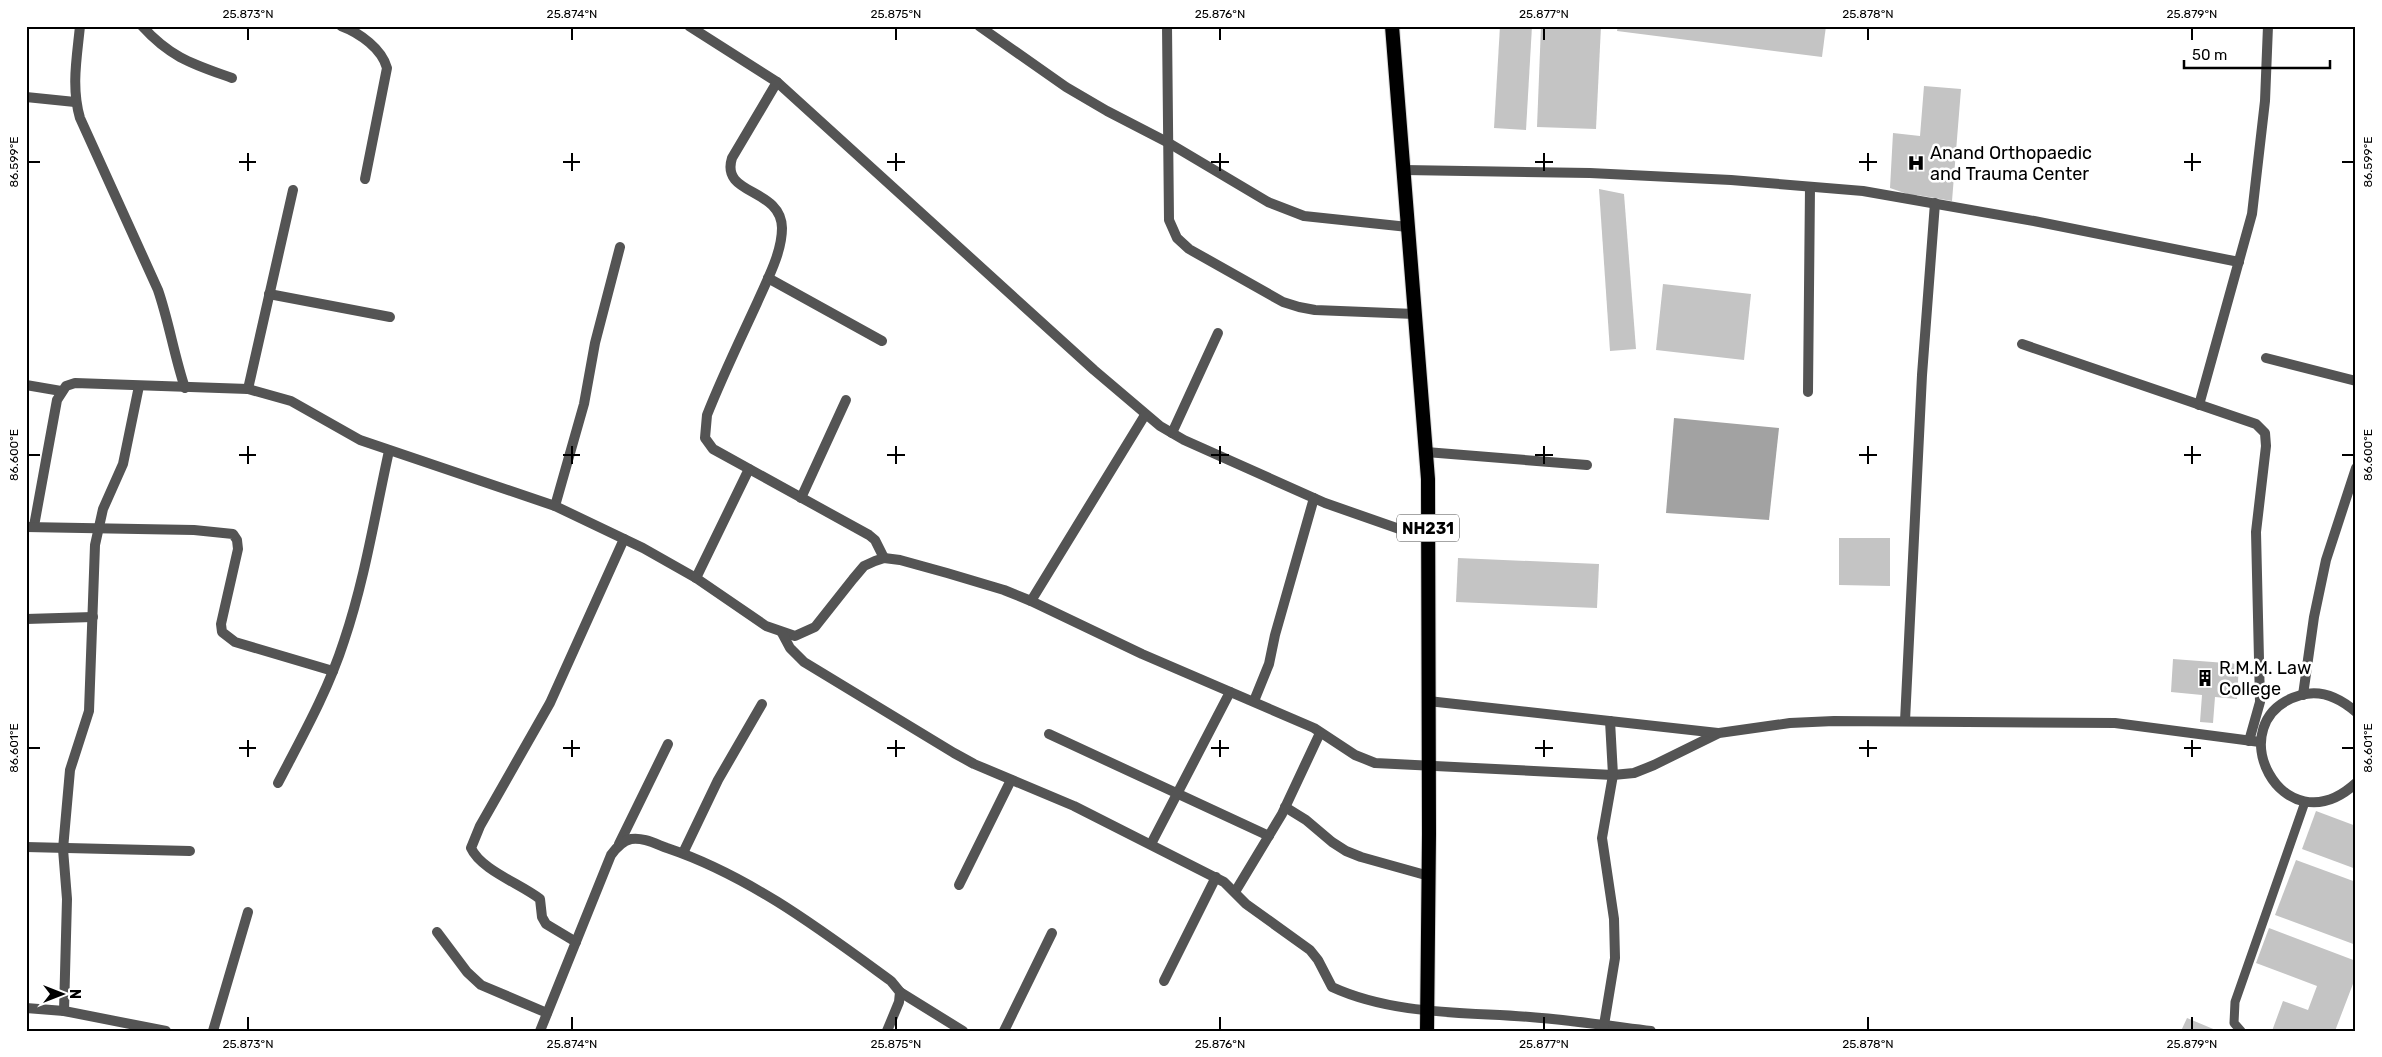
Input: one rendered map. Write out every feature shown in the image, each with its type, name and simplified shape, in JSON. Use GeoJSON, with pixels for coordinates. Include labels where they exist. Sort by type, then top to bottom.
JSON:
{"type":"FeatureCollection","features":[{"type":"Feature","properties":{"kind":"highway","name":"NH231"},"geometry":{"type":"LineString","coordinates":[[1392,26],[1426,452],[1429,766],[1426,1031]]}},
{"type":"Feature","properties":{"kind":"street"},"geometry":{"type":"LineString","coordinates":[[80,26],[74,84],[75,102],[80,118],[158,290],[185,388]]}},
{"type":"Feature","properties":{"kind":"street"},"geometry":{"type":"LineString","coordinates":[[142,26],[170,53],[182,60],[232,78]]}},
{"type":"Feature","properties":{"kind":"street"},"geometry":{"type":"LineString","coordinates":[[341,26],[360,36],[377,50],[384,58],[387,68],[365,179]]}},
{"type":"Feature","properties":{"kind":"street"},"geometry":{"type":"LineString","coordinates":[[689,26],[778,82],[1145,415],[1172,433],[1314,498],[1428,538]]}},
{"type":"Feature","properties":{"kind":"street"},"geometry":{"type":"LineString","coordinates":[[979,26],[1066,87],[1167,142],[1268,202],[1304,216],[1408,226]]}},
{"type":"Feature","properties":{"kind":"street"},"geometry":{"type":"LineString","coordinates":[[1167,26],[1169,220],[1177,238],[1189,248],[1256,288],[1299,308],[1415,314]]}},
{"type":"Feature","properties":{"kind":"street"},"geometry":{"type":"LineString","coordinates":[[2199,405],[2252,214],[2265,101],[2268,26]]}},
{"type":"Feature","properties":{"kind":"street"},"geometry":{"type":"LineString","coordinates":[[778,82],[732,158],[729,167],[730,176],[736,182],[769,201],[778,210],[781,220],[781,240],[768,278],[716,392],[704,429],[707,443],[713,449],[868,535],[875,540],[884,558]]}},
{"type":"Feature","properties":{"kind":"street"},"geometry":{"type":"LineString","coordinates":[[26,97],[75,102]]}},
{"type":"Feature","properties":{"kind":"street"},"geometry":{"type":"LineString","coordinates":[[1404,170],[1600,174],[1863,191],[2034,221],[2239,262]]}},
{"type":"Feature","properties":{"kind":"street"},"geometry":{"type":"LineString","coordinates":[[1808,392],[1810,187]]}},
{"type":"Feature","properties":{"kind":"street"},"geometry":{"type":"LineString","coordinates":[[248,389],[293,190]]}},
{"type":"Feature","properties":{"kind":"street"},"geometry":{"type":"LineString","coordinates":[[1905,721],[1922,375],[1935,203]]}},
{"type":"Feature","properties":{"kind":"street"},"geometry":{"type":"LineString","coordinates":[[556,506],[584,404],[595,343],[620,247]]}},
{"type":"Feature","properties":{"kind":"street"},"geometry":{"type":"LineString","coordinates":[[768,278],[882,342]]}},
{"type":"Feature","properties":{"kind":"street"},"geometry":{"type":"LineString","coordinates":[[269,294],[390,317]]}},
{"type":"Feature","properties":{"kind":"street"},"geometry":{"type":"LineString","coordinates":[[1172,433],[1218,333]]}},
{"type":"Feature","properties":{"kind":"street"},"geometry":{"type":"LineString","coordinates":[[2022,344],[2256,424],[2265,433],[2266,446],[2256,532],[2260,702],[2249,741]]}},
{"type":"Feature","properties":{"kind":"street"},"geometry":{"type":"LineString","coordinates":[[2266,358],[2356,381]]}},
{"type":"Feature","properties":{"kind":"street"},"geometry":{"type":"LineString","coordinates":[[333,671],[234,642],[222,632],[221,624],[238,549],[237,540],[233,534],[194,530],[30,526],[57,400],[61,391],[66,386],[75,383],[248,389],[291,401],[360,440],[556,506],[624,539],[696,578],[766,626],[795,636],[815,627],[864,566],[884,558],[947,572],[1004,590],[1031,601],[1142,654],[1254,701],[1320,733],[1355,755],[1375,763],[1613,776],[1654,766],[1719,733]]}},
{"type":"Feature","properties":{"kind":"street"},"geometry":{"type":"LineString","coordinates":[[26,385],[61,391]]}},
{"type":"Feature","properties":{"kind":"street"},"geometry":{"type":"LineString","coordinates":[[64,1011],[67,899],[63,849],[70,770],[89,711],[97,528],[103,509],[123,464],[139,386]]}},
{"type":"Feature","properties":{"kind":"street"},"geometry":{"type":"LineString","coordinates":[[801,498],[846,400]]}},
{"type":"Feature","properties":{"kind":"street"},"geometry":{"type":"LineString","coordinates":[[1031,601],[1145,415]]}},
{"type":"Feature","properties":{"kind":"street"},"geometry":{"type":"LineString","coordinates":[[278,783],[333,671],[356,602],[388,451]]}},
{"type":"Feature","properties":{"kind":"street"},"geometry":{"type":"LineString","coordinates":[[1426,452],[1587,465]]}},
{"type":"Feature","properties":{"kind":"street"},"geometry":{"type":"LineString","coordinates":[[2303,695],[2314,617],[2326,560],[2356,468]]}},
{"type":"Feature","properties":{"kind":"street"},"geometry":{"type":"LineString","coordinates":[[696,578],[749,469]]}},
{"type":"Feature","properties":{"kind":"street"},"geometry":{"type":"LineString","coordinates":[[1254,701],[1273,651],[1275,635],[1314,498]]}},
{"type":"Feature","properties":{"kind":"street"},"geometry":{"type":"LineString","coordinates":[[576,942],[546,924],[542,917],[540,899],[475,857],[472,848],[480,826],[554,696],[624,539]]}},
{"type":"Feature","properties":{"kind":"street"},"geometry":{"type":"LineString","coordinates":[[26,619],[93,616]]}},
{"type":"Feature","properties":{"kind":"street"},"geometry":{"type":"LineString","coordinates":[[782,633],[790,648],[804,662],[954,754],[1074,806],[1216,878],[1236,892],[1246,904],[1310,950],[1332,987],[1370,1002],[1427,1010],[1530,1017],[1651,1031]]}},
{"type":"Feature","properties":{"kind":"street"},"geometry":{"type":"LineString","coordinates":[[1151,844],[1230,692]]}},
{"type":"Feature","properties":{"kind":"street"},"geometry":{"type":"LineString","coordinates":[[2356,712],[2345,702],[2328,694],[2309,693],[2291,698],[2276,709],[2266,724],[2260,742],[2261,758],[2267,774],[2277,787],[2290,796],[2305,802],[2323,802],[2341,796],[2356,783]]}},
{"type":"Feature","properties":{"kind":"street"},"geometry":{"type":"LineString","coordinates":[[1428,701],[1719,733],[1790,723],[1905,721],[2114,723],[2260,742]]}},
{"type":"Feature","properties":{"kind":"street"},"geometry":{"type":"LineString","coordinates":[[684,854],[718,780],[762,704]]}},
{"type":"Feature","properties":{"kind":"street"},"geometry":{"type":"LineString","coordinates":[[1604,1025],[1615,958],[1614,918],[1602,838],[1613,776],[1610,721]]}},
{"type":"Feature","properties":{"kind":"street"},"geometry":{"type":"LineString","coordinates":[[1236,892],[1285,807],[1320,733]]}},
{"type":"Feature","properties":{"kind":"street"},"geometry":{"type":"LineString","coordinates":[[1049,734],[1178,792],[1269,836]]}},
{"type":"Feature","properties":{"kind":"street"},"geometry":{"type":"LineString","coordinates":[[540,1031],[610,855],[619,845],[668,744]]}},
{"type":"Feature","properties":{"kind":"street"},"geometry":{"type":"LineString","coordinates":[[959,884],[1012,780]]}},
{"type":"Feature","properties":{"kind":"street"},"geometry":{"type":"LineString","coordinates":[[1285,807],[1306,820],[1346,851],[1429,876]]}},
{"type":"Feature","properties":{"kind":"street"},"geometry":{"type":"LineString","coordinates":[[619,845],[629,839],[640,838],[684,854],[746,882],[891,981],[900,992],[963,1031]]}},
{"type":"Feature","properties":{"kind":"street"},"geometry":{"type":"LineString","coordinates":[[26,847],[190,851]]}},
{"type":"Feature","properties":{"kind":"street"},"geometry":{"type":"LineString","coordinates":[[1164,981],[1216,878]]}},
{"type":"Feature","properties":{"kind":"street"},"geometry":{"type":"LineString","coordinates":[[213,1031],[248,912]]}},
{"type":"Feature","properties":{"kind":"street"},"geometry":{"type":"LineString","coordinates":[[437,932],[467,972],[481,985],[547,1013]]}},
{"type":"Feature","properties":{"kind":"street"},"geometry":{"type":"LineString","coordinates":[[1004,1031],[1052,933]]}},
{"type":"Feature","properties":{"kind":"street"},"geometry":{"type":"LineString","coordinates":[[888,1031],[899,1002],[900,992]]}},
{"type":"Feature","properties":{"kind":"street"},"geometry":{"type":"LineString","coordinates":[[26,1008],[64,1011],[166,1031]]}},
{"type":"Feature","properties":{"kind":"lane"},"geometry":{"type":"LineString","coordinates":[[2241,1031],[2234,1023],[2235,1002],[2305,802]]}},
{"type":"Feature","properties":{"kind":"shaded area"},"geometry":{"type":"Polygon","coordinates":[[[1674,418],[1779,428],[1769,520],[1666,513],[1674,418]]]}},
{"type":"Feature","properties":{"kind":"building"},"geometry":{"type":"Polygon","coordinates":[[[1500,26],[1532,26],[1526,130],[1494,128],[1500,26]]]}},
{"type":"Feature","properties":{"kind":"building"},"geometry":{"type":"Polygon","coordinates":[[[1541,26],[1601,26],[1596,129],[1537,127],[1541,26]]]}},
{"type":"Feature","properties":{"kind":"building"},"geometry":{"type":"Polygon","coordinates":[[[1618,26],[1826,26],[1822,57],[1617,31],[1618,26]]]}},
{"type":"Feature","properties":{"kind":"building"},"geometry":{"type":"Polygon","coordinates":[[[1924,86],[1961,89],[1952,201],[1917,195],[1916,197],[1890,188],[1893,133],[1920,136],[1924,86]]]}},
{"type":"Feature","properties":{"kind":"building"},"geometry":{"type":"Polygon","coordinates":[[[1599,189],[1624,194],[1636,349],[1610,351],[1599,189]]]}},
{"type":"Feature","properties":{"kind":"building"},"geometry":{"type":"Polygon","coordinates":[[[1663,284],[1751,294],[1744,360],[1656,350],[1663,284]]]}},
{"type":"Feature","properties":{"kind":"building"},"geometry":{"type":"Polygon","coordinates":[[[1839,538],[1890,538],[1890,586],[1839,585],[1839,538]]]}},
{"type":"Feature","properties":{"kind":"building"},"geometry":{"type":"Polygon","coordinates":[[[1458,558],[1599,564],[1597,608],[1456,602],[1458,558]]]}},
{"type":"Feature","properties":{"kind":"building","name":"R.M.M. Law College"},"geometry":{"type":"Polygon","coordinates":[[[2173,659],[2239,664],[2237,699],[2215,697],[2213,723],[2200,722],[2202,695],[2171,692],[2173,659]]]}},
{"type":"Feature","properties":{"kind":"building"},"geometry":{"type":"Polygon","coordinates":[[[2316,811],[2356,826],[2356,869],[2302,849],[2316,811]]]}},
{"type":"Feature","properties":{"kind":"building"},"geometry":{"type":"Polygon","coordinates":[[[2296,860],[2356,882],[2356,945],[2275,915],[2296,860]]]}},
{"type":"Feature","properties":{"kind":"building"},"geometry":{"type":"Polygon","coordinates":[[[2269,928],[2356,961],[2356,976],[2335,1031],[2272,1031],[2283,1001],[2308,1010],[2317,986],[2256,963],[2269,928]]]}},
{"type":"Feature","properties":{"kind":"building"},"geometry":{"type":"Polygon","coordinates":[[[2187,1018],[2218,1031],[2181,1031],[2187,1018]]]}},
{"type":"Feature","properties":{"kind":"place","name":"Anand Orthopaedic and Trauma Center"},"geometry":{"type":"Point","coordinates":[1916,163]}},
{"type":"Feature","properties":{"kind":"place","name":"R.M.M. Law College"},"geometry":{"type":"Point","coordinates":[2205,678]}}]}
